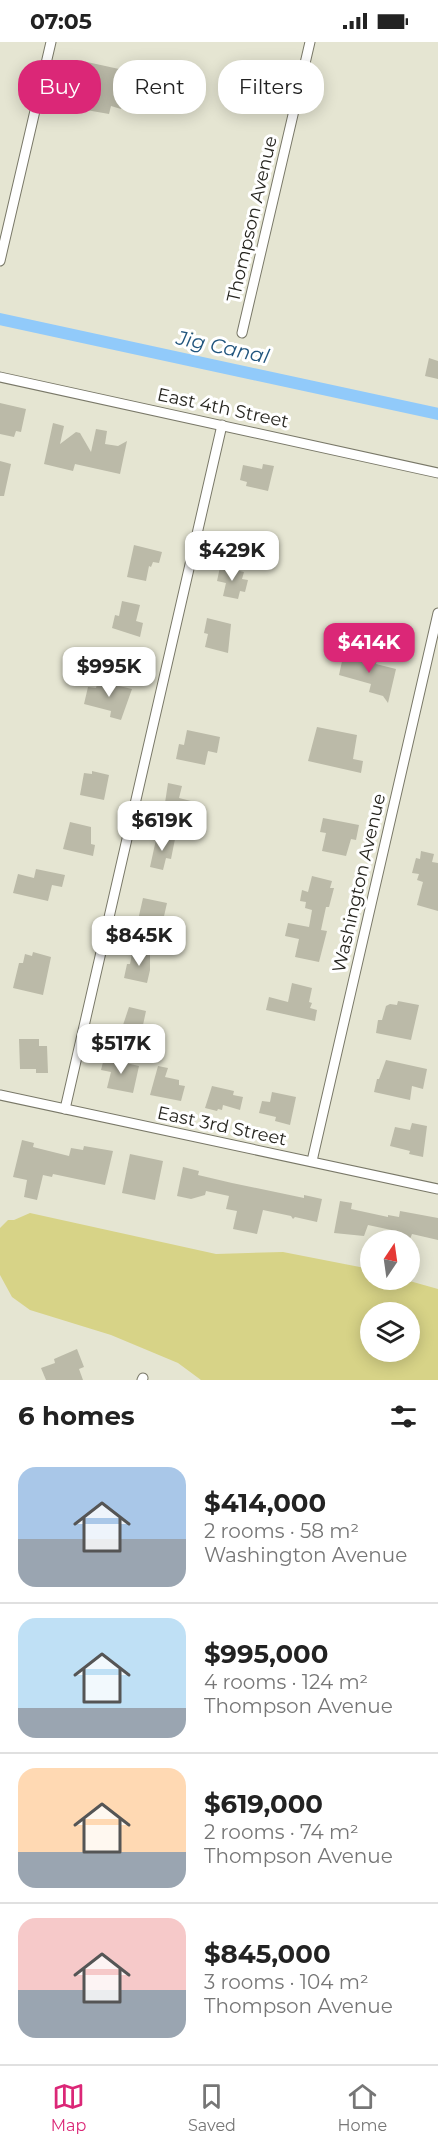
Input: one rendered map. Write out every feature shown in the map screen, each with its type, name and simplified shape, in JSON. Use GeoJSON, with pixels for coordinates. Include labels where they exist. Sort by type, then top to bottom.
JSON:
{"type":"FeatureCollection","features":[{"type":"Feature","properties":{"kind":"street"},"geometry":{"type":"LineString","coordinates":[[0,261],[51,42]]}},
{"type":"Feature","properties":{"kind":"street","name":"Thompson Avenue"},"geometry":{"type":"LineString","coordinates":[[242,333],[310,42]]}},
{"type":"Feature","properties":{"kind":"street","name":"East 4th Street"},"geometry":{"type":"LineString","coordinates":[[0,377],[438,472]]}},
{"type":"Feature","properties":{"kind":"street"},"geometry":{"type":"LineString","coordinates":[[65,1109],[222,425]]}},
{"type":"Feature","properties":{"kind":"street","name":"Washington Avenue"},"geometry":{"type":"LineString","coordinates":[[312,1161],[438,613]]}},
{"type":"Feature","properties":{"kind":"street","name":"East 3rd Street"},"geometry":{"type":"LineString","coordinates":[[0,1095],[438,1189]]}},
{"type":"Feature","properties":{"kind":"shaded area"},"geometry":{"type":"Polygon","coordinates":[[[30,1213],[216,1254],[283,1252],[360,1267],[360,1290],[420,1290],[420,1284],[438,1289],[438,1380],[201,1380],[178,1363],[111,1335],[30,1310],[12,1297],[0,1275],[0,1228],[8,1220],[14,1220],[30,1213]]]}},
{"type":"Feature","properties":{"kind":"building"},"geometry":{"type":"Polygon","coordinates":[[[101,65],[113,68],[113,107],[111,106],[109,114],[101,113],[101,65]]]}},
{"type":"Feature","properties":{"kind":"building"},"geometry":{"type":"Polygon","coordinates":[[[429,358],[438,361],[438,379],[425,376],[429,358]]]}},
{"type":"Feature","properties":{"kind":"building"},"geometry":{"type":"Polygon","coordinates":[[[0,403],[26,409],[21,432],[16,431],[14,437],[0,434],[0,403]]]}},
{"type":"Feature","properties":{"kind":"building"},"geometry":{"type":"Polygon","coordinates":[[[53,423],[64,426],[60,444],[76,432],[80,433],[91,452],[96,429],[107,431],[105,444],[118,446],[127,441],[120,474],[75,464],[73,471],[44,464],[53,423]]]}},
{"type":"Feature","properties":{"kind":"building"},"geometry":{"type":"Polygon","coordinates":[[[0,461],[11,464],[4,496],[0,496],[0,461]]]}},
{"type":"Feature","properties":{"kind":"building"},"geometry":{"type":"Polygon","coordinates":[[[263,464],[274,466],[268,491],[246,486],[247,482],[240,480],[243,465],[262,469],[263,464]]]}},
{"type":"Feature","properties":{"kind":"building"},"geometry":{"type":"Polygon","coordinates":[[[134,545],[162,552],[159,563],[153,562],[151,567],[149,566],[146,581],[127,577],[134,545]]]}},
{"type":"Feature","properties":{"kind":"building"},"geometry":{"type":"Polygon","coordinates":[[[220,567],[244,572],[242,579],[248,580],[245,592],[240,591],[238,599],[223,596],[226,583],[217,581],[220,567]]]}},
{"type":"Feature","properties":{"kind":"building"},"geometry":{"type":"Polygon","coordinates":[[[122,601],[140,605],[136,621],[143,623],[140,637],[112,628],[115,615],[119,616],[122,601]]]}},
{"type":"Feature","properties":{"kind":"building"},"geometry":{"type":"Polygon","coordinates":[[[207,618],[231,624],[228,653],[205,647],[208,634],[204,633],[207,618]]]}},
{"type":"Feature","properties":{"kind":"building"},"geometry":{"type":"Polygon","coordinates":[[[344,652],[377,660],[376,664],[396,669],[388,703],[383,696],[369,692],[371,684],[339,675],[344,652]]]}},
{"type":"Feature","properties":{"kind":"building"},"geometry":{"type":"Polygon","coordinates":[[[98,681],[132,689],[121,720],[110,717],[111,711],[84,704],[88,687],[96,688],[98,681]]]}},
{"type":"Feature","properties":{"kind":"building"},"geometry":{"type":"Polygon","coordinates":[[[317,727],[357,735],[353,759],[363,761],[361,773],[308,761],[317,727]]]}},
{"type":"Feature","properties":{"kind":"building"},"geometry":{"type":"Polygon","coordinates":[[[187,730],[220,737],[217,753],[208,751],[205,765],[176,759],[179,744],[184,745],[187,730]]]}},
{"type":"Feature","properties":{"kind":"building"},"geometry":{"type":"Polygon","coordinates":[[[92,771],[109,775],[104,800],[80,795],[84,773],[92,774],[92,771]]]}},
{"type":"Feature","properties":{"kind":"building"},"geometry":{"type":"Polygon","coordinates":[[[168,783],[182,786],[179,798],[191,801],[189,813],[184,812],[183,818],[163,816],[168,783]]]}},
{"type":"Feature","properties":{"kind":"building"},"geometry":{"type":"Polygon","coordinates":[[[323,818],[359,825],[356,840],[351,839],[346,856],[322,851],[326,833],[320,832],[323,818]]]}},
{"type":"Feature","properties":{"kind":"building"},"geometry":{"type":"Polygon","coordinates":[[[70,822],[91,827],[91,844],[95,845],[93,856],[63,849],[70,822]]]}},
{"type":"Feature","properties":{"kind":"building"},"geometry":{"type":"Polygon","coordinates":[[[157,835],[175,839],[171,859],[166,858],[163,870],[150,867],[157,835]]]}},
{"type":"Feature","properties":{"kind":"building"},"geometry":{"type":"Polygon","coordinates":[[[421,851],[434,854],[432,862],[438,863],[438,911],[417,905],[423,882],[417,880],[419,874],[412,873],[416,858],[420,859],[421,851]]]}},
{"type":"Feature","properties":{"kind":"building"},"geometry":{"type":"Polygon","coordinates":[[[36,869],[65,875],[62,887],[52,885],[48,901],[13,893],[18,874],[34,878],[36,869]]]}},
{"type":"Feature","properties":{"kind":"building"},"geometry":{"type":"Polygon","coordinates":[[[312,876],[332,881],[330,888],[334,888],[329,907],[326,907],[321,930],[327,931],[319,962],[295,957],[299,939],[285,936],[288,923],[309,927],[312,910],[305,908],[306,902],[300,901],[302,890],[308,892],[312,876]]]}},
{"type":"Feature","properties":{"kind":"building"},"geometry":{"type":"Polygon","coordinates":[[[143,898],[167,903],[162,925],[138,920],[143,898]]]}},
{"type":"Feature","properties":{"kind":"building"},"geometry":{"type":"Polygon","coordinates":[[[133,949],[150,953],[147,983],[124,978],[133,949]]]}},
{"type":"Feature","properties":{"kind":"building"},"geometry":{"type":"Polygon","coordinates":[[[33,952],[51,957],[43,995],[13,988],[19,963],[23,963],[25,954],[32,956],[33,952]]]}},
{"type":"Feature","properties":{"kind":"building"},"geometry":{"type":"Polygon","coordinates":[[[292,983],[312,988],[309,1002],[312,1003],[310,1008],[317,1010],[315,1021],[266,1010],[269,997],[288,1002],[292,983]]]}},
{"type":"Feature","properties":{"kind":"building"},"geometry":{"type":"Polygon","coordinates":[[[398,1001],[419,1005],[411,1040],[376,1033],[378,1020],[382,1020],[386,1006],[397,1005],[398,1001]]]}},
{"type":"Feature","properties":{"kind":"building"},"geometry":{"type":"Polygon","coordinates":[[[129,1007],[146,1011],[140,1039],[123,1035],[124,1029],[122,1028],[129,1007]]]}},
{"type":"Feature","properties":{"kind":"building"},"geometry":{"type":"Polygon","coordinates":[[[19,1039],[39,1039],[39,1046],[47,1046],[48,1073],[36,1073],[36,1069],[20,1069],[19,1039]]]}},
{"type":"Feature","properties":{"kind":"building"},"geometry":{"type":"Polygon","coordinates":[[[104,1058],[139,1066],[133,1093],[107,1088],[111,1072],[101,1070],[104,1058]]]}},
{"type":"Feature","properties":{"kind":"building"},"geometry":{"type":"Polygon","coordinates":[[[386,1060],[427,1069],[423,1089],[412,1086],[410,1100],[374,1092],[386,1060]]]}},
{"type":"Feature","properties":{"kind":"building"},"geometry":{"type":"Polygon","coordinates":[[[158,1066],[168,1068],[165,1077],[179,1080],[179,1085],[185,1086],[181,1101],[150,1095],[158,1066]]]}},
{"type":"Feature","properties":{"kind":"building"},"geometry":{"type":"Polygon","coordinates":[[[212,1086],[234,1091],[233,1095],[243,1097],[240,1110],[223,1105],[222,1110],[217,1111],[205,1108],[212,1086]]]}},
{"type":"Feature","properties":{"kind":"building"},"geometry":{"type":"Polygon","coordinates":[[[272,1092],[296,1097],[290,1125],[275,1121],[276,1117],[259,1113],[262,1101],[270,1102],[272,1092]]]}},
{"type":"Feature","properties":{"kind":"building"},"geometry":{"type":"Polygon","coordinates":[[[412,1123],[427,1126],[423,1157],[390,1146],[395,1127],[410,1130],[412,1123]]]}},
{"type":"Feature","properties":{"kind":"building"},"geometry":{"type":"Polygon","coordinates":[[[22,1140],[34,1143],[33,1147],[69,1156],[71,1148],[83,1150],[84,1146],[113,1151],[105,1185],[53,1174],[52,1177],[43,1175],[37,1200],[24,1197],[27,1180],[13,1177],[22,1140]]]}},
{"type":"Feature","properties":{"kind":"building"},"geometry":{"type":"Polygon","coordinates":[[[130,1154],[163,1161],[155,1200],[122,1193],[130,1154]]]}},
{"type":"Feature","properties":{"kind":"building"},"geometry":{"type":"Polygon","coordinates":[[[183,1167],[199,1171],[198,1175],[232,1183],[304,1198],[304,1195],[322,1199],[317,1222],[295,1217],[293,1219],[291,1216],[263,1210],[257,1234],[233,1229],[237,1211],[226,1209],[229,1196],[206,1191],[205,1195],[191,1199],[177,1196],[183,1167]]]}},
{"type":"Feature","properties":{"kind":"building"},"geometry":{"type":"Polygon","coordinates":[[[340,1201],[352,1203],[351,1209],[388,1217],[388,1215],[399,1217],[400,1211],[438,1218],[438,1240],[420,1236],[420,1230],[391,1230],[368,1225],[366,1230],[360,1230],[360,1236],[334,1233],[340,1201]]]}},
{"type":"Feature","properties":{"kind":"building"},"geometry":{"type":"Polygon","coordinates":[[[77,1349],[84,1367],[79,1369],[83,1380],[46,1380],[41,1368],[55,1363],[54,1359],[77,1349]]]}},
{"type":"Feature","properties":{"kind":"waterway","name":"Jig Canal"},"geometry":{"type":"LineString","coordinates":[[0,319],[438,414]]}}]}
